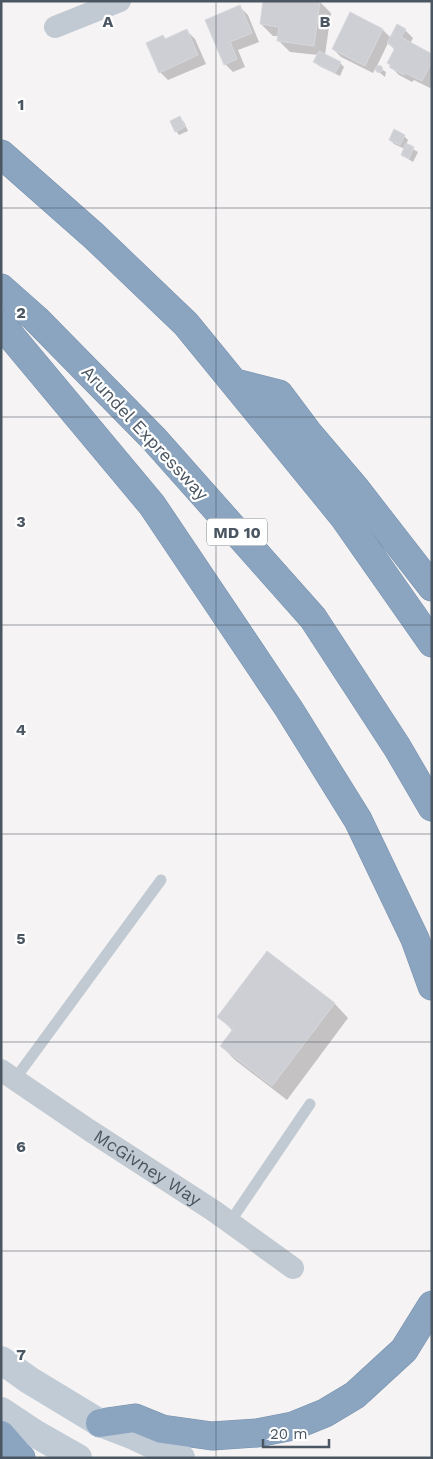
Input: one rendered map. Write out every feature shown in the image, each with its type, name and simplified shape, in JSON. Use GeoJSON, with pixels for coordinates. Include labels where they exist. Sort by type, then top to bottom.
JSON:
{"type":"FeatureCollection","features":[{"type":"Feature","properties":{"kind":"highway"},"geometry":{"type":"LineString","coordinates":[[1,154],[94,236],[186,324],[343,516],[432,643]]}},
{"type":"Feature","properties":{"kind":"highway","name":"Arundel Expressway"},"geometry":{"type":"LineString","coordinates":[[1,288],[36,319],[154,438],[313,618],[397,747],[432,807]]}},
{"type":"Feature","properties":{"kind":"highway"},"geometry":{"type":"LineString","coordinates":[[1,324],[152,504],[289,709],[358,820],[415,939],[432,986]]}},
{"type":"Feature","properties":{"kind":"highway"},"geometry":{"type":"LineString","coordinates":[[236,383],[279,394],[432,587]]}},
{"type":"Feature","properties":{"kind":"highway"},"geometry":{"type":"LineString","coordinates":[[100,1423],[135,1418],[162,1429],[212,1436],[257,1433],[292,1426],[325,1413],[355,1395],[404,1350],[432,1305]]}},
{"type":"Feature","properties":{"kind":"highway"},"geometry":{"type":"LineString","coordinates":[[1,1435],[21,1458]]}},
{"type":"Feature","properties":{"kind":"main road"},"geometry":{"type":"LineString","coordinates":[[1,1360],[29,1380],[100,1423],[134,1436],[181,1458]]}},
{"type":"Feature","properties":{"kind":"main road"},"geometry":{"type":"LineString","coordinates":[[1,1411],[34,1433],[78,1458]]}},
{"type":"Feature","properties":{"kind":"street"},"geometry":{"type":"LineString","coordinates":[[56,27],[120,1]]}},
{"type":"Feature","properties":{"kind":"street","name":"McGivney Way"},"geometry":{"type":"LineString","coordinates":[[8,1074],[89,1130],[230,1222],[293,1268]]}},
{"type":"Feature","properties":{"kind":"lane"},"geometry":{"type":"LineString","coordinates":[[8,1074],[161,880]]}},
{"type":"Feature","properties":{"kind":"lane"},"geometry":{"type":"LineString","coordinates":[[230,1222],[310,1104]]}},
{"type":"Feature","properties":{"kind":"building"},"geometry":{"type":"Polygon","coordinates":[[[263,1],[320,1],[314,46],[277,41],[279,27],[260,24],[263,1]]]}},
{"type":"Feature","properties":{"kind":"building"},"geometry":{"type":"Polygon","coordinates":[[[240,5],[252,33],[230,42],[237,59],[224,65],[205,20],[240,5]]]}},
{"type":"Feature","properties":{"kind":"building"},"geometry":{"type":"Polygon","coordinates":[[[350,12],[383,29],[365,66],[332,49],[350,12]]]}},
{"type":"Feature","properties":{"kind":"building"},"geometry":{"type":"Polygon","coordinates":[[[397,24],[406,29],[401,37],[432,54],[432,62],[422,81],[405,73],[404,75],[389,67],[391,65],[387,63],[395,48],[387,43],[397,24]]]}},
{"type":"Feature","properties":{"kind":"building"},"geometry":{"type":"Polygon","coordinates":[[[187,29],[198,55],[159,73],[146,43],[163,35],[165,39],[187,29]]]}},
{"type":"Feature","properties":{"kind":"building"},"geometry":{"type":"Polygon","coordinates":[[[319,51],[341,62],[335,73],[313,62],[319,51]]]}},
{"type":"Feature","properties":{"kind":"building"},"geometry":{"type":"Polygon","coordinates":[[[379,65],[383,69],[379,73],[375,69],[379,65]]]}},
{"type":"Feature","properties":{"kind":"building"},"geometry":{"type":"Polygon","coordinates":[[[180,116],[185,127],[175,132],[170,121],[180,116]]]}},
{"type":"Feature","properties":{"kind":"building"},"geometry":{"type":"Polygon","coordinates":[[[394,129],[405,135],[400,145],[389,140],[394,129]]]}},
{"type":"Feature","properties":{"kind":"building"},"geometry":{"type":"Polygon","coordinates":[[[406,143],[414,147],[409,159],[401,155],[406,143]]]}},
{"type":"Feature","properties":{"kind":"building"},"geometry":{"type":"Polygon","coordinates":[[[267,951],[335,1003],[272,1086],[220,1046],[233,1029],[217,1017],[267,951]]]}}]}
